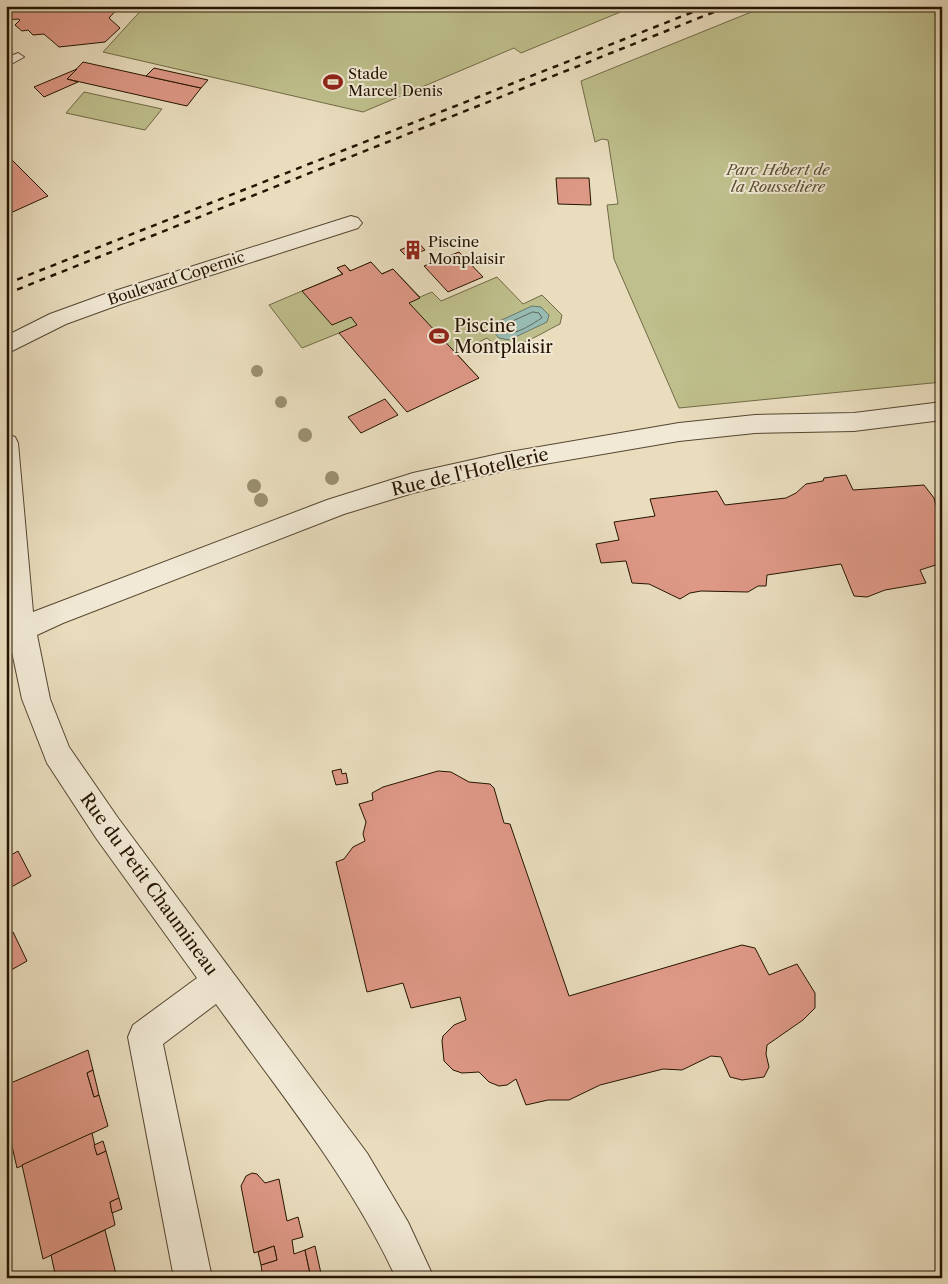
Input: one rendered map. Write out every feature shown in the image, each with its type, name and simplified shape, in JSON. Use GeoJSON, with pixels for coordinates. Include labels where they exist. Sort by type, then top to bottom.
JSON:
{"type":"FeatureCollection","features":[{"type":"Feature","properties":{"kind":"street","name":"Boulevard Copernic"},"geometry":{"type":"LineString","coordinates":[[6,346],[58,319],[113,299],[351,223]]}},
{"type":"Feature","properties":{"kind":"street","name":"Rue de l'Hotellerie"},"geometry":{"type":"LineString","coordinates":[[14,633],[53,615],[336,507],[413,483],[494,464],[607,442],[679,432],[755,424],[854,422],[942,411]]}},
{"type":"Feature","properties":{"kind":"street","name":"Rue du Petit Chaumineau"},"geometry":{"type":"LineString","coordinates":[[6,443],[14,633],[57,754],[107,828],[354,1166],[395,1235],[415,1278]]}},
{"type":"Feature","properties":{"kind":"street"},"geometry":{"type":"LineString","coordinates":[[193,1278],[145,1037],[220,981]]}},
{"type":"Feature","properties":{"kind":"lane"},"geometry":{"type":"LineString","coordinates":[[6,63],[18,57]]}},
{"type":"Feature","properties":{"kind":"green space","name":"Stade Marcel Denis"},"geometry":{"type":"Polygon","coordinates":[[[145,6],[635,6],[521,53],[514,48],[363,112],[103,52],[145,6]]]}},
{"type":"Feature","properties":{"kind":"green space","name":"Parc Hébert de la Rousselière"},"geometry":{"type":"Polygon","coordinates":[[[766,6],[942,6],[942,382],[679,408],[614,259],[607,205],[618,204],[608,140],[602,139],[595,142],[581,81],[766,6]]]}},
{"type":"Feature","properties":{"kind":"green space"},"geometry":{"type":"Polygon","coordinates":[[[84,92],[162,109],[145,130],[66,113],[84,92]]]}},
{"type":"Feature","properties":{"kind":"green space","name":"Piscine Montplaisir"},"geometry":{"type":"Polygon","coordinates":[[[371,262],[381,274],[393,269],[420,297],[432,292],[441,301],[497,277],[523,304],[542,295],[562,315],[560,324],[533,338],[513,345],[495,344],[487,338],[456,353],[479,378],[339,333],[302,348],[269,305],[342,274],[337,268],[345,265],[351,271],[371,262]]]}},
{"type":"Feature","properties":{"kind":"water"},"geometry":{"type":"Polygon","coordinates":[[[532,306],[541,307],[549,315],[547,322],[509,340],[499,338],[492,330],[493,324],[532,306]]]}},
{"type":"Feature","properties":{"kind":"building"},"geometry":{"type":"Polygon","coordinates":[[[6,6],[120,6],[109,18],[120,28],[105,42],[59,47],[44,34],[33,35],[28,30],[22,31],[15,25],[20,20],[6,20],[6,6]]]}},
{"type":"Feature","properties":{"kind":"building"},"geometry":{"type":"Polygon","coordinates":[[[83,62],[201,88],[187,106],[67,79],[83,62]]]}},
{"type":"Feature","properties":{"kind":"building"},"geometry":{"type":"Polygon","coordinates":[[[154,68],[208,80],[201,88],[146,76],[154,68]]]}},
{"type":"Feature","properties":{"kind":"building"},"geometry":{"type":"Polygon","coordinates":[[[77,69],[67,79],[78,82],[44,97],[34,87],[77,69]]]}},
{"type":"Feature","properties":{"kind":"building"},"geometry":{"type":"Polygon","coordinates":[[[6,154],[48,196],[6,215],[6,154]]]}},
{"type":"Feature","properties":{"kind":"building"},"geometry":{"type":"Polygon","coordinates":[[[556,178],[589,178],[591,205],[558,204],[556,178]]]}},
{"type":"Feature","properties":{"kind":"building","name":"Piscine Monplaisir"},"geometry":{"type":"Polygon","coordinates":[[[418,242],[425,250],[407,257],[400,250],[418,242]]]}},
{"type":"Feature","properties":{"kind":"building"},"geometry":{"type":"Polygon","coordinates":[[[459,252],[483,277],[448,292],[424,266],[459,252]]]}},
{"type":"Feature","properties":{"kind":"building"},"geometry":{"type":"Polygon","coordinates":[[[371,262],[382,274],[393,269],[420,298],[409,303],[479,378],[407,412],[339,333],[357,325],[351,317],[332,325],[302,291],[343,274],[337,268],[345,265],[350,271],[371,262]]]}},
{"type":"Feature","properties":{"kind":"building"},"geometry":{"type":"Polygon","coordinates":[[[385,399],[398,415],[361,433],[348,417],[385,399]]]}},
{"type":"Feature","properties":{"kind":"building"},"geometry":{"type":"Polygon","coordinates":[[[846,475],[853,490],[924,485],[934,498],[942,525],[942,563],[920,570],[926,583],[885,590],[867,597],[854,596],[841,564],[767,575],[766,586],[758,586],[748,592],[701,591],[690,593],[680,599],[649,584],[632,583],[626,561],[601,563],[596,544],[619,540],[614,522],[655,516],[650,499],[717,491],[725,505],[786,498],[796,493],[806,484],[823,481],[824,478],[846,475]]]}},
{"type":"Feature","properties":{"kind":"building"},"geometry":{"type":"Polygon","coordinates":[[[341,769],[342,774],[346,773],[348,783],[336,785],[332,771],[341,769]]]}},
{"type":"Feature","properties":{"kind":"building"},"geometry":{"type":"Polygon","coordinates":[[[438,771],[451,772],[469,782],[490,784],[494,788],[504,823],[510,824],[569,996],[742,945],[755,948],[769,975],[797,964],[815,993],[815,1008],[803,1020],[767,1045],[766,1054],[769,1067],[764,1077],[742,1080],[730,1077],[721,1057],[711,1056],[682,1070],[663,1069],[600,1085],[569,1100],[548,1100],[526,1105],[516,1079],[507,1085],[499,1086],[489,1082],[479,1072],[462,1073],[453,1070],[444,1061],[443,1036],[454,1025],[466,1020],[460,997],[411,1008],[403,983],[367,992],[336,862],[344,859],[353,847],[365,841],[363,834],[366,822],[359,804],[373,800],[372,793],[383,787],[438,771]]]}},
{"type":"Feature","properties":{"kind":"building"},"geometry":{"type":"Polygon","coordinates":[[[18,851],[31,876],[6,890],[6,858],[18,851]]]}},
{"type":"Feature","properties":{"kind":"building"},"geometry":{"type":"Polygon","coordinates":[[[13,932],[27,961],[6,973],[6,936],[13,932]]]}},
{"type":"Feature","properties":{"kind":"building"},"geometry":{"type":"Polygon","coordinates":[[[88,1050],[93,1070],[87,1073],[94,1097],[99,1095],[108,1126],[17,1168],[6,1120],[6,1085],[88,1050]]]}},
{"type":"Feature","properties":{"kind":"building"},"geometry":{"type":"Polygon","coordinates":[[[93,1070],[99,1095],[94,1097],[87,1073],[93,1070]]]}},
{"type":"Feature","properties":{"kind":"building"},"geometry":{"type":"Polygon","coordinates":[[[92,1133],[97,1155],[106,1151],[119,1198],[110,1202],[115,1225],[43,1259],[22,1165],[92,1133]]]}},
{"type":"Feature","properties":{"kind":"building"},"geometry":{"type":"Polygon","coordinates":[[[103,1141],[106,1151],[97,1155],[94,1145],[103,1141]]]}},
{"type":"Feature","properties":{"kind":"building"},"geometry":{"type":"Polygon","coordinates":[[[252,1173],[257,1174],[265,1183],[279,1179],[287,1221],[298,1217],[303,1237],[292,1240],[294,1254],[305,1250],[311,1278],[263,1278],[261,1265],[277,1260],[274,1246],[254,1253],[241,1186],[246,1176],[252,1173]]]}},
{"type":"Feature","properties":{"kind":"building"},"geometry":{"type":"Polygon","coordinates":[[[119,1198],[122,1209],[112,1213],[110,1202],[119,1198]]]}},
{"type":"Feature","properties":{"kind":"building"},"geometry":{"type":"Polygon","coordinates":[[[105,1230],[117,1278],[56,1278],[51,1255],[105,1230]]]}},
{"type":"Feature","properties":{"kind":"building"},"geometry":{"type":"Polygon","coordinates":[[[274,1246],[277,1260],[261,1265],[258,1252],[274,1246]]]}},
{"type":"Feature","properties":{"kind":"building"},"geometry":{"type":"Polygon","coordinates":[[[315,1246],[322,1278],[311,1278],[305,1250],[315,1246]]]}},
{"type":"Feature","properties":{"kind":"railway"},"geometry":{"type":"LineString","coordinates":[[6,284],[708,6]]}},
{"type":"Feature","properties":{"kind":"railway"},"geometry":{"type":"LineString","coordinates":[[6,294],[729,6]]}},
{"type":"Feature","properties":{"kind":"place","name":"Stade Marcel Denis"},"geometry":{"type":"Point","coordinates":[333,82]}},
{"type":"Feature","properties":{"kind":"place","name":"Piscine Monplaisir"},"geometry":{"type":"Point","coordinates":[413,250]}},
{"type":"Feature","properties":{"kind":"place","name":"Piscine Montplaisir"},"geometry":{"type":"Point","coordinates":[439,336]}}]}
